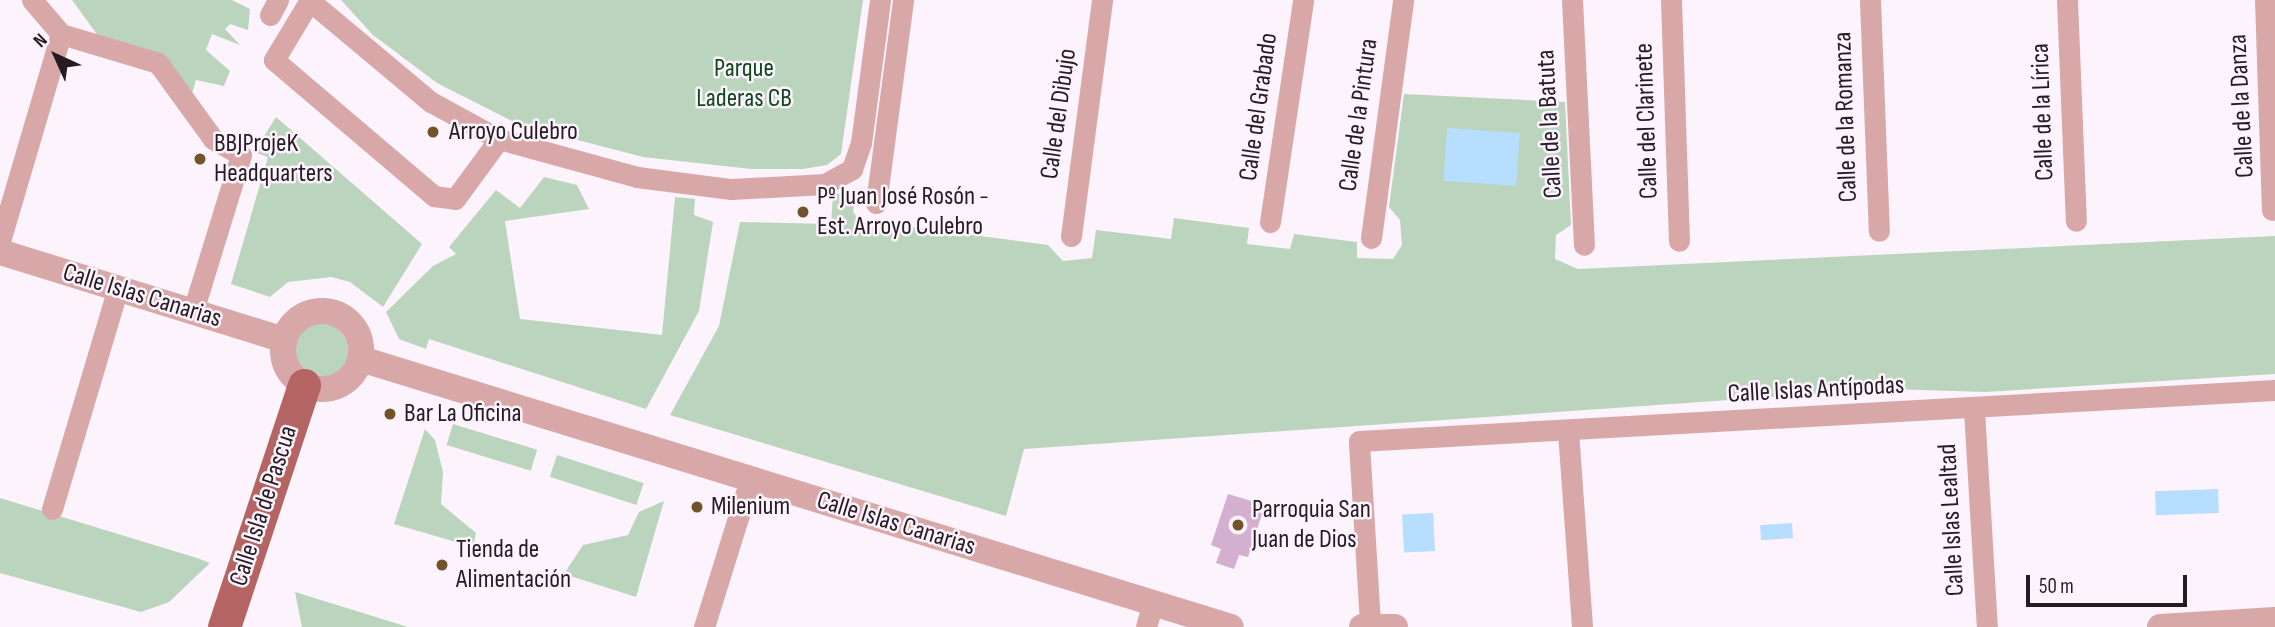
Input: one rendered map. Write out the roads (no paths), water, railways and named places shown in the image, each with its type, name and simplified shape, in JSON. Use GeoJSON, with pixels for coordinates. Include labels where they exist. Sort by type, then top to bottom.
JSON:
{"type":"FeatureCollection","features":[{"type":"Feature","properties":{"kind":"main road","name":"Calle Isla de Pascua"},"geometry":{"type":"LineString","coordinates":[[224,627],[311,387]]}},
{"type":"Feature","properties":{"kind":"main road","name":"Calle Isla de Pascua"},"geometry":{"type":"LineString","coordinates":[[245,627],[311,387]]}},
{"type":"Feature","properties":{"kind":"street"},"geometry":{"type":"LineString","coordinates":[[32,0],[61,34],[159,63],[213,139],[241,155],[193,311]]}},
{"type":"Feature","properties":{"kind":"street"},"geometry":{"type":"LineString","coordinates":[[499,139],[455,199],[434,196],[274,60],[310,1],[430,102],[499,139],[637,177],[731,189],[825,184],[852,169],[861,143],[880,0]]}},
{"type":"Feature","properties":{"kind":"street"},"geometry":{"type":"LineString","coordinates":[[876,203],[903,0]]}},
{"type":"Feature","properties":{"kind":"street","name":"Calle del Dibujo"},"geometry":{"type":"LineString","coordinates":[[1071,236],[1102,0]]}},
{"type":"Feature","properties":{"kind":"street","name":"Calle del Grabado"},"geometry":{"type":"LineString","coordinates":[[1270,222],[1303,0]]}},
{"type":"Feature","properties":{"kind":"street","name":"Calle de la Pintura"},"geometry":{"type":"LineString","coordinates":[[1371,238],[1403,0]]}},
{"type":"Feature","properties":{"kind":"street","name":"Calle de la Batuta"},"geometry":{"type":"LineString","coordinates":[[1572,0],[1584,245]]}},
{"type":"Feature","properties":{"kind":"street","name":"Calle del Clarinete"},"geometry":{"type":"LineString","coordinates":[[1671,0],[1679,241]]}},
{"type":"Feature","properties":{"kind":"street","name":"Calle de la Romanza"},"geometry":{"type":"LineString","coordinates":[[1870,0],[1879,231]]}},
{"type":"Feature","properties":{"kind":"street","name":"Calle de la Lírica"},"geometry":{"type":"LineString","coordinates":[[2067,0],[2076,221]]}},
{"type":"Feature","properties":{"kind":"street","name":"Calle de la Danza"},"geometry":{"type":"LineString","coordinates":[[2265,0],[2272,210]]}},
{"type":"Feature","properties":{"kind":"street"},"geometry":{"type":"LineString","coordinates":[[0,241],[61,34]]}},
{"type":"Feature","properties":{"kind":"street"},"geometry":{"type":"LineString","coordinates":[[852,169],[879,181]]}},
{"type":"Feature","properties":{"kind":"street","name":"Calle Islas Canarias"},"geometry":{"type":"LineString","coordinates":[[0,252],[284,340]]}},
{"type":"Feature","properties":{"kind":"street"},"geometry":{"type":"LineString","coordinates":[[52,509],[118,288]]}},
{"type":"Feature","properties":{"kind":"street"},"geometry":{"type":"LineString","coordinates":[[337,314],[355,330],[361,359],[346,381],[311,387],[286,366],[284,340],[301,317],[337,314]]}},
{"type":"Feature","properties":{"kind":"street","name":"Calle Islas Canarias"},"geometry":{"type":"LineString","coordinates":[[361,359],[750,479],[1150,615],[1231,627]]}},
{"type":"Feature","properties":{"kind":"street","name":"Calle Islas Antípodas"},"geometry":{"type":"LineString","coordinates":[[1376,626],[1359,441],[1974,410],[2275,390]]}},
{"type":"Feature","properties":{"kind":"street","name":"Calle Islas Lealtad"},"geometry":{"type":"LineString","coordinates":[[1974,410],[1987,627]]}},
{"type":"Feature","properties":{"kind":"street"},"geometry":{"type":"LineString","coordinates":[[1568,431],[1582,627]]}},
{"type":"Feature","properties":{"kind":"street"},"geometry":{"type":"LineString","coordinates":[[704,627],[750,479]]}},
{"type":"Feature","properties":{"kind":"street"},"geometry":{"type":"LineString","coordinates":[[2160,627],[2275,620]]}},
{"type":"Feature","properties":{"kind":"water"},"geometry":{"type":"Polygon","coordinates":[[[1447,128],[1520,133],[1516,186],[1443,181],[1447,128]]]}},
{"type":"Feature","properties":{"kind":"water"},"geometry":{"type":"Polygon","coordinates":[[[2218,489],[2219,513],[2156,515],[2155,491],[2218,489]]]}},
{"type":"Feature","properties":{"kind":"water"},"geometry":{"type":"Polygon","coordinates":[[[1433,513],[1435,551],[1404,553],[1402,515],[1433,513]]]}},
{"type":"Feature","properties":{"kind":"water"},"geometry":{"type":"Polygon","coordinates":[[[1792,523],[1793,538],[1761,540],[1760,525],[1792,523]]]}},
{"type":"Feature","properties":{"kind":"place","name":"Arroyo Culebro"},"geometry":{"type":"Point","coordinates":[433,132]}},
{"type":"Feature","properties":{"kind":"place","name":"BBJProjeK Headquarters"},"geometry":{"type":"Point","coordinates":[200,159]}},
{"type":"Feature","properties":{"kind":"place","name":"Pº Juan José Rosón - Est. Arroyo Culebro"},"geometry":{"type":"Point","coordinates":[803,212]}},
{"type":"Feature","properties":{"kind":"place","name":"Bar La Oficina"},"geometry":{"type":"Point","coordinates":[390,414]}},
{"type":"Feature","properties":{"kind":"place","name":"Milenium"},"geometry":{"type":"Point","coordinates":[697,507]}},
{"type":"Feature","properties":{"kind":"place","name":"Parroquia San Juan de Dios"},"geometry":{"type":"Point","coordinates":[1238,525]}},
{"type":"Feature","properties":{"kind":"place","name":"Tienda de Alimentación"},"geometry":{"type":"Point","coordinates":[442,565]}},
{"type":"Feature","properties":{"kind":"park label","name":"Parque Laderas CB"},"geometry":{"type":"Point","coordinates":[744,84]}}]}
